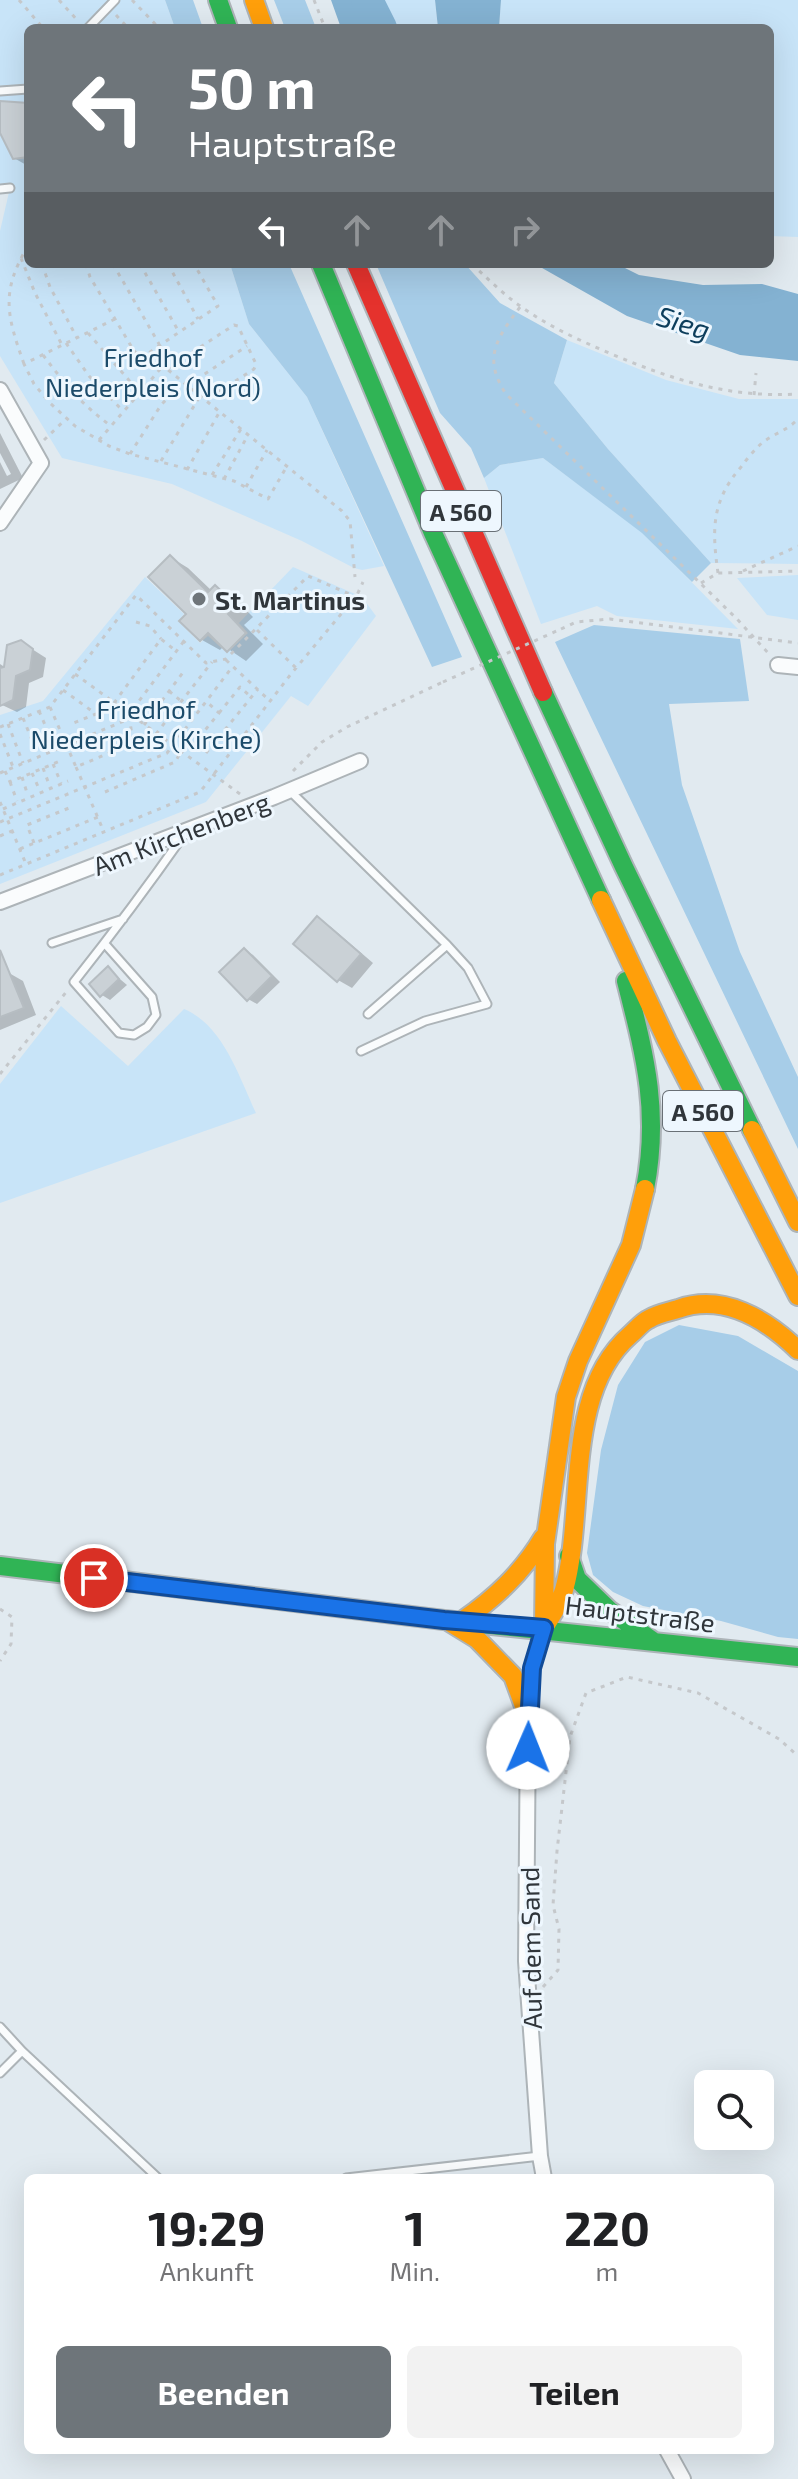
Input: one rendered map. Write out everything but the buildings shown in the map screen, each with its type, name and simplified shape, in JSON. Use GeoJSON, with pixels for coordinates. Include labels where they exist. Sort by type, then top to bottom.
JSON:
{"type":"FeatureCollection","features":[{"type":"Feature","properties":{"kind":"main road"},"geometry":{"type":"LineString","coordinates":[[218,0],[227,24]]}},
{"type":"Feature","properties":{"kind":"main road"},"geometry":{"type":"LineString","coordinates":[[254,0],[263,24]]}},
{"type":"Feature","properties":{"kind":"main road","name":"A 560"},"geometry":{"type":"LineString","coordinates":[[323,268],[433,533],[667,1041],[798,1296]]}},
{"type":"Feature","properties":{"kind":"main road","name":"A 560"},"geometry":{"type":"LineString","coordinates":[[358,268],[463,517],[570,757],[735,1099],[798,1222]]}},
{"type":"Feature","properties":{"kind":"main road"},"geometry":{"type":"LineString","coordinates":[[544,1628],[541,1586],[544,1538],[563,1413],[572,1378],[625,1259],[644,1194],[652,1134],[648,1077],[613,924]]}},
{"type":"Feature","properties":{"kind":"main road"},"geometry":{"type":"LineString","coordinates":[[735,1099],[758,1119],[798,1194]]}},
{"type":"Feature","properties":{"kind":"main road"},"geometry":{"type":"LineString","coordinates":[[544,1628],[563,1593],[593,1389],[605,1362],[624,1337],[645,1320],[667,1309],[695,1304],[725,1306],[752,1314],[782,1333],[798,1350]]}},
{"type":"Feature","properties":{"kind":"main road"},"geometry":{"type":"LineString","coordinates":[[528,1717],[513,1676],[477,1639],[453,1620],[490,1602],[527,1566],[544,1538]]}},
{"type":"Feature","properties":{"kind":"main road"},"geometry":{"type":"LineString","coordinates":[[569,1556],[577,1579],[609,1610],[653,1641]]}},
{"type":"Feature","properties":{"kind":"main road","name":"Hauptstraße"},"geometry":{"type":"LineString","coordinates":[[0,1566],[798,1657]]}},
{"type":"Feature","properties":{"kind":"street"},"geometry":{"type":"LineString","coordinates":[[0,390],[41,463],[0,523]]}},
{"type":"Feature","properties":{"kind":"street"},"geometry":{"type":"LineString","coordinates":[[778,665],[798,667]]}},
{"type":"Feature","properties":{"kind":"street","name":"Am Kirchenberg"},"geometry":{"type":"LineString","coordinates":[[0,902],[290,791],[360,761]]}},
{"type":"Feature","properties":{"kind":"street","name":"Auf dem Sand"},"geometry":{"type":"LineString","coordinates":[[543,2174],[526,1961],[528,1717],[532,1668],[544,1628]]}},
{"type":"Feature","properties":{"kind":"street"},"geometry":{"type":"LineString","coordinates":[[669,2454],[683,2479]]}},
{"type":"Feature","properties":{"kind":"lane"},"geometry":{"type":"LineString","coordinates":[[90,24],[115,0]]}},
{"type":"Feature","properties":{"kind":"lane"},"geometry":{"type":"LineString","coordinates":[[0,91],[24,89]]}},
{"type":"Feature","properties":{"kind":"lane"},"geometry":{"type":"LineString","coordinates":[[0,189],[10,188]]}},
{"type":"Feature","properties":{"kind":"lane"},"geometry":{"type":"LineString","coordinates":[[290,791],[447,945],[468,968],[487,1004],[425,1021],[361,1051]]}},
{"type":"Feature","properties":{"kind":"lane"},"geometry":{"type":"LineString","coordinates":[[105,944],[152,997],[156,1015],[147,1027],[134,1035],[119,1033],[74,982],[126,918],[187,831]]}},
{"type":"Feature","properties":{"kind":"lane"},"geometry":{"type":"LineString","coordinates":[[52,943],[126,918]]}},
{"type":"Feature","properties":{"kind":"lane"},"geometry":{"type":"LineString","coordinates":[[368,1014],[447,945]]}},
{"type":"Feature","properties":{"kind":"lane"},"geometry":{"type":"LineString","coordinates":[[0,2027],[154,2174]]}},
{"type":"Feature","properties":{"kind":"lane"},"geometry":{"type":"LineString","coordinates":[[0,2073],[22,2051]]}},
{"type":"Feature","properties":{"kind":"lane"},"geometry":{"type":"LineString","coordinates":[[381,2174],[540,2156]]}},
{"type":"Feature","properties":{"kind":"path"},"geometry":{"type":"LineString","coordinates":[[19,0],[40,24]]}},
{"type":"Feature","properties":{"kind":"path"},"geometry":{"type":"LineString","coordinates":[[59,0],[82,24]]}},
{"type":"Feature","properties":{"kind":"path"},"geometry":{"type":"LineString","coordinates":[[132,0],[155,24]]}},
{"type":"Feature","properties":{"kind":"path"},"geometry":{"type":"LineString","coordinates":[[314,0],[323,24]]}},
{"type":"Feature","properties":{"kind":"path"},"geometry":{"type":"LineString","coordinates":[[108,7],[124,24]]}},
{"type":"Feature","properties":{"kind":"path"},"geometry":{"type":"LineString","coordinates":[[24,253],[10,278],[7,303],[10,328],[24,364],[42,394],[75,426],[130,454],[212,475],[268,499],[287,466]]}},
{"type":"Feature","properties":{"kind":"path"},"geometry":{"type":"LineString","coordinates":[[21,258],[24,266]]}},
{"type":"Feature","properties":{"kind":"path"},"geometry":{"type":"LineString","coordinates":[[25,268],[35,293],[64,344],[123,412]]}},
{"type":"Feature","properties":{"kind":"path"},"geometry":{"type":"LineString","coordinates":[[43,268],[77,338]]}},
{"type":"Feature","properties":{"kind":"path"},"geometry":{"type":"LineString","coordinates":[[87,268],[134,351],[141,358],[148,364],[164,368],[188,385],[342,511],[350,521],[355,577]]}},
{"type":"Feature","properties":{"kind":"path"},"geometry":{"type":"LineString","coordinates":[[115,268],[160,345]]}},
{"type":"Feature","properties":{"kind":"path"},"geometry":{"type":"LineString","coordinates":[[142,268],[179,332]]}},
{"type":"Feature","properties":{"kind":"path"},"geometry":{"type":"LineString","coordinates":[[170,268],[198,319]]}},
{"type":"Feature","properties":{"kind":"path"},"geometry":{"type":"LineString","coordinates":[[141,358],[218,306],[196,268]]}},
{"type":"Feature","properties":{"kind":"path"},"geometry":{"type":"LineString","coordinates":[[476,268],[520,307],[561,332],[662,375],[714,389],[754,395],[798,394]]}},
{"type":"Feature","properties":{"kind":"path"},"geometry":{"type":"LineString","coordinates":[[520,307],[502,332],[492,361],[496,378],[506,394],[701,583],[778,665]]}},
{"type":"Feature","properties":{"kind":"path"},"geometry":{"type":"LineString","coordinates":[[24,364],[115,319]]}},
{"type":"Feature","properties":{"kind":"path"},"geometry":{"type":"LineString","coordinates":[[99,440],[164,368],[234,325],[238,326],[256,364],[254,369],[206,401]]}},
{"type":"Feature","properties":{"kind":"path"},"geometry":{"type":"LineString","coordinates":[[88,333],[140,393]]}},
{"type":"Feature","properties":{"kind":"path"},"geometry":{"type":"LineString","coordinates":[[188,385],[247,346]]}},
{"type":"Feature","properties":{"kind":"path"},"geometry":{"type":"LineString","coordinates":[[43,355],[71,393],[111,426]]}},
{"type":"Feature","properties":{"kind":"path"},"geometry":{"type":"LineString","coordinates":[[754,395],[756,373]]}},
{"type":"Feature","properties":{"kind":"path"},"geometry":{"type":"LineString","coordinates":[[130,454],[161,405],[183,382]]}},
{"type":"Feature","properties":{"kind":"path"},"geometry":{"type":"LineString","coordinates":[[160,462],[200,396]]}},
{"type":"Feature","properties":{"kind":"path"},"geometry":{"type":"LineString","coordinates":[[187,470],[220,411]]}},
{"type":"Feature","properties":{"kind":"path"},"geometry":{"type":"LineString","coordinates":[[33,445],[48,438],[67,418]]}},
{"type":"Feature","properties":{"kind":"path"},"geometry":{"type":"LineString","coordinates":[[718,573],[713,532],[719,499],[759,445],[798,419]]}},
{"type":"Feature","properties":{"kind":"path"},"geometry":{"type":"LineString","coordinates":[[212,475],[241,429]]}},
{"type":"Feature","properties":{"kind":"path"},"geometry":{"type":"LineString","coordinates":[[224,479],[248,435]]}},
{"type":"Feature","properties":{"kind":"path"},"geometry":{"type":"LineString","coordinates":[[246,487],[267,450]]}},
{"type":"Feature","properties":{"kind":"path"},"geometry":{"type":"LineString","coordinates":[[740,573],[798,546]]}},
{"type":"Feature","properties":{"kind":"path"},"geometry":{"type":"LineString","coordinates":[[701,583],[718,573],[798,571]]}},
{"type":"Feature","properties":{"kind":"path"},"geometry":{"type":"LineString","coordinates":[[0,727],[50,707],[136,595],[206,663],[226,659],[308,576],[356,597]]}},
{"type":"Feature","properties":{"kind":"path"},"geometry":{"type":"LineString","coordinates":[[0,875],[200,792],[296,668],[356,597],[363,582]]}},
{"type":"Feature","properties":{"kind":"path"},"geometry":{"type":"LineString","coordinates":[[291,773],[322,742],[347,727],[561,629],[596,618],[798,643]]}},
{"type":"Feature","properties":{"kind":"path"},"geometry":{"type":"LineString","coordinates":[[136,622],[150,626],[176,651]]}},
{"type":"Feature","properties":{"kind":"path"},"geometry":{"type":"LineString","coordinates":[[257,630],[296,668]]}},
{"type":"Feature","properties":{"kind":"path"},"geometry":{"type":"LineString","coordinates":[[114,703],[161,639]]}},
{"type":"Feature","properties":{"kind":"path"},"geometry":{"type":"LineString","coordinates":[[2,772],[124,721],[184,641]]}},
{"type":"Feature","properties":{"kind":"path"},"geometry":{"type":"LineString","coordinates":[[226,659],[270,701]]}},
{"type":"Feature","properties":{"kind":"path"},"geometry":{"type":"LineString","coordinates":[[156,734],[212,662]]}},
{"type":"Feature","properties":{"kind":"path"},"geometry":{"type":"LineString","coordinates":[[0,822],[167,753],[233,666]]}},
{"type":"Feature","properties":{"kind":"path"},"geometry":{"type":"LineString","coordinates":[[144,725],[184,671]]}},
{"type":"Feature","properties":{"kind":"path"},"geometry":{"type":"LineString","coordinates":[[75,674],[242,796],[249,807]]}},
{"type":"Feature","properties":{"kind":"path"},"geometry":{"type":"LineString","coordinates":[[193,745],[240,687],[251,697]]}},
{"type":"Feature","properties":{"kind":"path"},"geometry":{"type":"LineString","coordinates":[[206,753],[258,689]]}},
{"type":"Feature","properties":{"kind":"path"},"geometry":{"type":"LineString","coordinates":[[63,690],[96,714],[71,724]]}},
{"type":"Feature","properties":{"kind":"path"},"geometry":{"type":"LineString","coordinates":[[169,691],[181,701]]}},
{"type":"Feature","properties":{"kind":"path"},"geometry":{"type":"LineString","coordinates":[[206,701],[219,713]]}},
{"type":"Feature","properties":{"kind":"path"},"geometry":{"type":"LineString","coordinates":[[50,707],[104,832]]}},
{"type":"Feature","properties":{"kind":"path"},"geometry":{"type":"LineString","coordinates":[[39,711],[56,749]]}},
{"type":"Feature","properties":{"kind":"path"},"geometry":{"type":"LineString","coordinates":[[76,767],[133,743],[129,714]]}},
{"type":"Feature","properties":{"kind":"path"},"geometry":{"type":"LineString","coordinates":[[23,718],[38,757]]}},
{"type":"Feature","properties":{"kind":"path"},"geometry":{"type":"LineString","coordinates":[[8,724],[23,763]]}},
{"type":"Feature","properties":{"kind":"path"},"geometry":{"type":"LineString","coordinates":[[0,734],[13,767]]}},
{"type":"Feature","properties":{"kind":"path"},"geometry":{"type":"LineString","coordinates":[[105,792],[175,762],[181,752]]}},
{"type":"Feature","properties":{"kind":"path"},"geometry":{"type":"LineString","coordinates":[[10,782],[60,761]]}},
{"type":"Feature","properties":{"kind":"path"},"geometry":{"type":"LineString","coordinates":[[53,764],[61,783]]}},
{"type":"Feature","properties":{"kind":"path"},"geometry":{"type":"LineString","coordinates":[[0,766],[17,802]]}},
{"type":"Feature","properties":{"kind":"path"},"geometry":{"type":"LineString","coordinates":[[43,768],[50,789]]}},
{"type":"Feature","properties":{"kind":"path"},"geometry":{"type":"LineString","coordinates":[[32,773],[41,792]]}},
{"type":"Feature","properties":{"kind":"path"},"geometry":{"type":"LineString","coordinates":[[22,777],[29,797]]}},
{"type":"Feature","properties":{"kind":"path"},"geometry":{"type":"LineString","coordinates":[[3,809],[68,781]]}},
{"type":"Feature","properties":{"kind":"path"},"geometry":{"type":"LineString","coordinates":[[0,802],[26,864]]}},
{"type":"Feature","properties":{"kind":"path"},"geometry":{"type":"LineString","coordinates":[[34,843],[27,825],[74,806]]}},
{"type":"Feature","properties":{"kind":"path"},"geometry":{"type":"LineString","coordinates":[[20,849],[98,817]]}},
{"type":"Feature","properties":{"kind":"path"},"geometry":{"type":"LineString","coordinates":[[0,836],[12,831]]}},
{"type":"Feature","properties":{"kind":"path"},"geometry":{"type":"LineString","coordinates":[[0,1074],[74,982]]}},
{"type":"Feature","properties":{"kind":"path"},"geometry":{"type":"LineString","coordinates":[[0,1609],[12,1617],[11,1644],[0,1661]]}},
{"type":"Feature","properties":{"kind":"path"},"geometry":{"type":"LineString","coordinates":[[529,2002],[558,1970],[559,1929],[553,1905],[557,1851],[570,1737],[586,1693],[627,1677],[698,1693],[779,1739],[798,1756]]}},
{"type":"Feature","properties":{"kind":"green space","name":"Friedhof Niederpleis (Nord)"},"geometry":{"type":"Polygon","coordinates":[[[0,0],[165,0],[174,24],[24,24],[24,268],[231,268],[249,324],[307,397],[384,566],[362,570],[354,568],[302,541],[172,484],[62,458],[0,356],[0,231],[10,188],[0,187],[0,0]]]}},
{"type":"Feature","properties":{"kind":"green space"},"geometry":{"type":"Polygon","coordinates":[[[352,0],[435,0],[438,24],[364,23],[352,0]]]}},
{"type":"Feature","properties":{"kind":"green space"},"geometry":{"type":"Polygon","coordinates":[[[501,0],[798,0],[798,237],[774,236],[774,24],[499,24],[501,0]]]}},
{"type":"Feature","properties":{"kind":"green space"},"geometry":{"type":"Polygon","coordinates":[[[567,340],[666,380],[739,399],[798,399],[798,564],[711,563],[608,449],[554,383],[567,340]]]}},
{"type":"Feature","properties":{"kind":"green space"},"geometry":{"type":"Polygon","coordinates":[[[543,458],[643,533],[738,629],[617,616],[597,606],[541,624],[484,478],[500,465],[543,458]]]}},
{"type":"Feature","properties":{"kind":"green space","name":"Friedhof Niederpleis (Kirche)"},"geometry":{"type":"Polygon","coordinates":[[[293,567],[362,597],[376,616],[308,706],[291,696],[206,802],[0,884],[0,715],[43,701],[145,577],[184,614],[178,621],[200,643],[208,636],[227,653],[248,633],[239,623],[293,567]]]}},
{"type":"Feature","properties":{"kind":"green space"},"geometry":{"type":"Polygon","coordinates":[[[798,575],[798,620],[767,615],[737,578],[798,575]]]}},
{"type":"Feature","properties":{"kind":"green space"},"geometry":{"type":"Polygon","coordinates":[[[61,1006],[128,1066],[184,1009],[198,1017],[219,1039],[256,1113],[0,1203],[0,1084],[61,1006]]]}},
{"type":"Feature","properties":{"kind":"shaded area"},"geometry":{"type":"Polygon","coordinates":[[[165,0],[193,0],[202,24],[174,24],[165,0]]]}},
{"type":"Feature","properties":{"kind":"shaded area"},"geometry":{"type":"Polygon","coordinates":[[[274,0],[305,0],[314,24],[283,24],[274,0]]]}},
{"type":"Feature","properties":{"kind":"shaded area"},"geometry":{"type":"Polygon","coordinates":[[[231,268],[291,268],[462,657],[432,667],[307,397],[249,324],[231,268]]]}},
{"type":"Feature","properties":{"kind":"shaded area"},"geometry":{"type":"Polygon","coordinates":[[[378,268],[469,268],[500,303],[567,340],[554,383],[608,449],[711,563],[692,582],[642,533],[543,458],[500,465],[484,478],[471,448],[440,413],[378,268]]]}},
{"type":"Feature","properties":{"kind":"shaded area"},"geometry":{"type":"Polygon","coordinates":[[[594,625],[740,639],[749,701],[669,704],[682,785],[740,952],[798,1077],[798,1149],[555,642],[594,625]]]}},
{"type":"Feature","properties":{"kind":"shaded area"},"geometry":{"type":"Polygon","coordinates":[[[679,1325],[738,1336],[798,1371],[798,1639],[643,1606],[613,1592],[593,1575],[587,1553],[601,1450],[618,1385],[645,1342],[679,1325]]]}},
{"type":"Feature","properties":{"kind":"water"},"geometry":{"type":"Polygon","coordinates":[[[331,0],[352,0],[364,23],[368,24],[340,24],[331,0]]]}},
{"type":"Feature","properties":{"kind":"water"},"geometry":{"type":"Polygon","coordinates":[[[435,0],[501,0],[499,24],[438,24],[435,0]]]}},
{"type":"Feature","properties":{"kind":"water"},"geometry":{"type":"Polygon","coordinates":[[[542,268],[625,268],[639,275],[703,285],[762,284],[798,294],[798,361],[740,355],[627,316],[542,268]]]}},
{"type":"Feature","properties":{"kind":"waterway","name":"Sieg"},"geometry":{"type":"LineString","coordinates":[[367,0],[379,24]]}},
{"type":"Feature","properties":{"kind":"traffic: fast"},"geometry":{"type":"LineString","coordinates":[[218,0],[227,24]]}},
{"type":"Feature","properties":{"kind":"traffic: fast"},"geometry":{"type":"LineString","coordinates":[[323,268],[433,533],[601,900]]}},
{"type":"Feature","properties":{"kind":"traffic: fast"},"geometry":{"type":"LineString","coordinates":[[543,692],[752,1130]]}},
{"type":"Feature","properties":{"kind":"traffic: fast"},"geometry":{"type":"LineString","coordinates":[[626,981],[644,1059],[651,1109],[645,1189]]}},
{"type":"Feature","properties":{"kind":"traffic: fast"},"geometry":{"type":"LineString","coordinates":[[569,1556],[577,1579],[609,1610],[653,1641]]}},
{"type":"Feature","properties":{"kind":"traffic: fast"},"geometry":{"type":"LineString","coordinates":[[0,1566],[444,1620],[798,1657]]}},
{"type":"Feature","properties":{"kind":"traffic: slow"},"geometry":{"type":"LineString","coordinates":[[254,0],[263,24]]}},
{"type":"Feature","properties":{"kind":"traffic: slow"},"geometry":{"type":"LineString","coordinates":[[601,900],[667,1041],[798,1296]]}},
{"type":"Feature","properties":{"kind":"traffic: slow"},"geometry":{"type":"LineString","coordinates":[[752,1130],[798,1222]]}},
{"type":"Feature","properties":{"kind":"traffic: slow"},"geometry":{"type":"LineString","coordinates":[[544,1628],[545,1544],[566,1397],[578,1361],[631,1245],[645,1189]]}},
{"type":"Feature","properties":{"kind":"traffic: slow"},"geometry":{"type":"LineString","coordinates":[[544,1628],[564,1590],[585,1421],[595,1388],[609,1359],[630,1335],[656,1316],[695,1305],[711,1304],[758,1319],[798,1350]]}},
{"type":"Feature","properties":{"kind":"traffic: slow"},"geometry":{"type":"LineString","coordinates":[[462,1621],[507,1584],[543,1538]]}},
{"type":"Feature","properties":{"kind":"traffic: slow"},"geometry":{"type":"LineString","coordinates":[[451,1623],[477,1639],[513,1676],[528,1717]]}},
{"type":"Feature","properties":{"kind":"traffic: jam"},"geometry":{"type":"LineString","coordinates":[[358,268],[543,692]]}},
{"type":"Feature","properties":{"kind":"place","name":"St. Martinus"},"geometry":{"type":"Point","coordinates":[199,599]}},
{"type":"Feature","properties":{"kind":"route"},"geometry":{"type":"LineString","coordinates":[[94,1578],[444,1620],[544,1628],[532,1668],[528,1748]]}}]}
